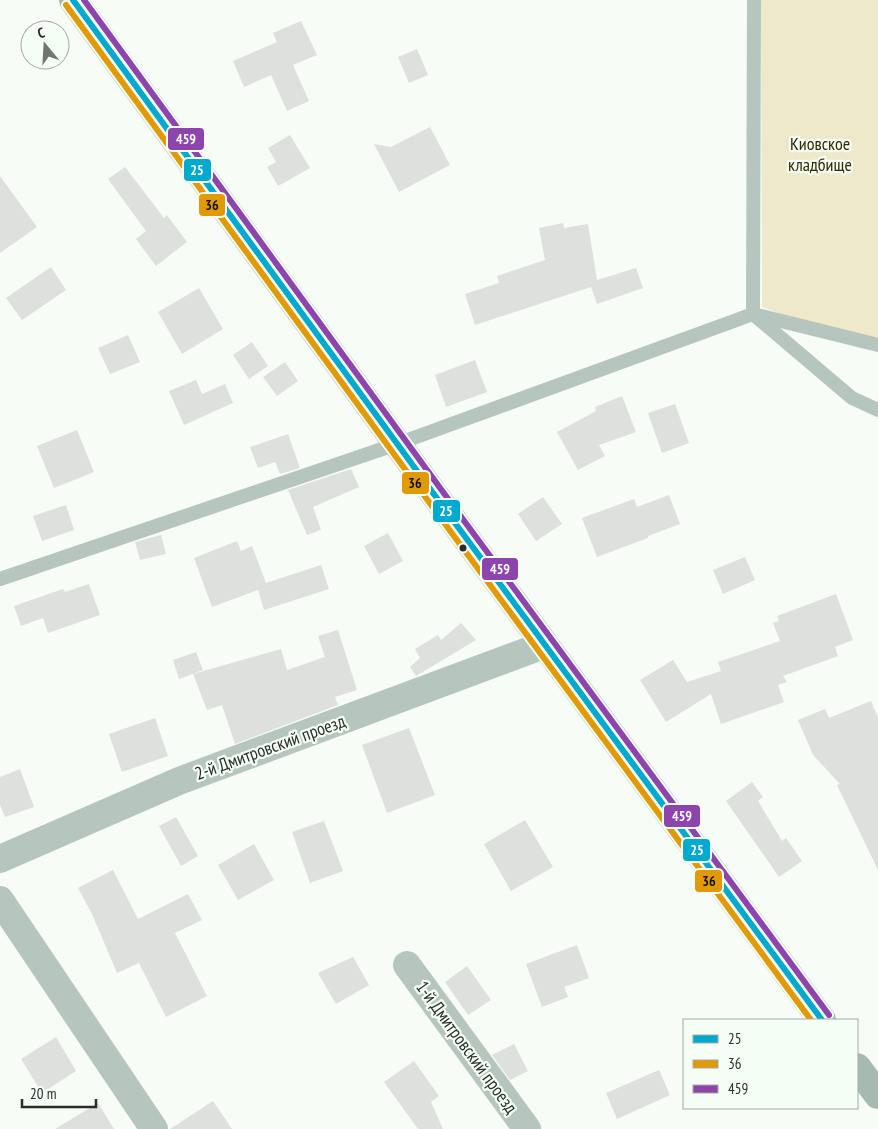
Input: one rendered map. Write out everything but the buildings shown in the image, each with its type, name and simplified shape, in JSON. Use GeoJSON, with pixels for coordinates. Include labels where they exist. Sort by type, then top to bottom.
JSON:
{"type":"FeatureCollection","features":[{"type":"Feature","properties":{"kind":"main road"},"geometry":{"type":"LineString","coordinates":[[73,0],[544,645],[821,1019]]}},
{"type":"Feature","properties":{"kind":"main road"},"geometry":{"type":"LineString","coordinates":[[858,1068],[878,1095]]}},
{"type":"Feature","properties":{"kind":"street","name":"2-й Дмитровский проезд"},"geometry":{"type":"LineString","coordinates":[[0,859],[179,781],[544,645]]}},
{"type":"Feature","properties":{"kind":"street"},"geometry":{"type":"LineString","coordinates":[[0,900],[154,1129]]}},
{"type":"Feature","properties":{"kind":"street","name":"1-й Дмитровский проезд"},"geometry":{"type":"LineString","coordinates":[[407,965],[527,1129]]}},
{"type":"Feature","properties":{"kind":"lane"},"geometry":{"type":"LineString","coordinates":[[754,0],[753,314],[852,398],[878,410]]}},
{"type":"Feature","properties":{"kind":"lane"},"geometry":{"type":"LineString","coordinates":[[0,579],[397,444],[753,314],[878,345]]}},
{"type":"Feature","properties":{"kind":"green space","name":"Киовское кладбище"},"geometry":{"type":"Polygon","coordinates":[[[761,0],[878,0],[878,351],[762,307],[761,0]]]}},
{"type":"Feature","properties":{"kind":"transit line","name":"25"},"geometry":{"type":"LineString","coordinates":[[73,0],[455,523],[821,1019]]}},
{"type":"Feature","properties":{"kind":"transit line","name":"459"},"geometry":{"type":"LineString","coordinates":[[84,0],[462,518],[829,1015]]}},
{"type":"Feature","properties":{"kind":"transit line","name":"36"},"geometry":{"type":"LineString","coordinates":[[66,5],[448,528],[810,1019]]}}]}
